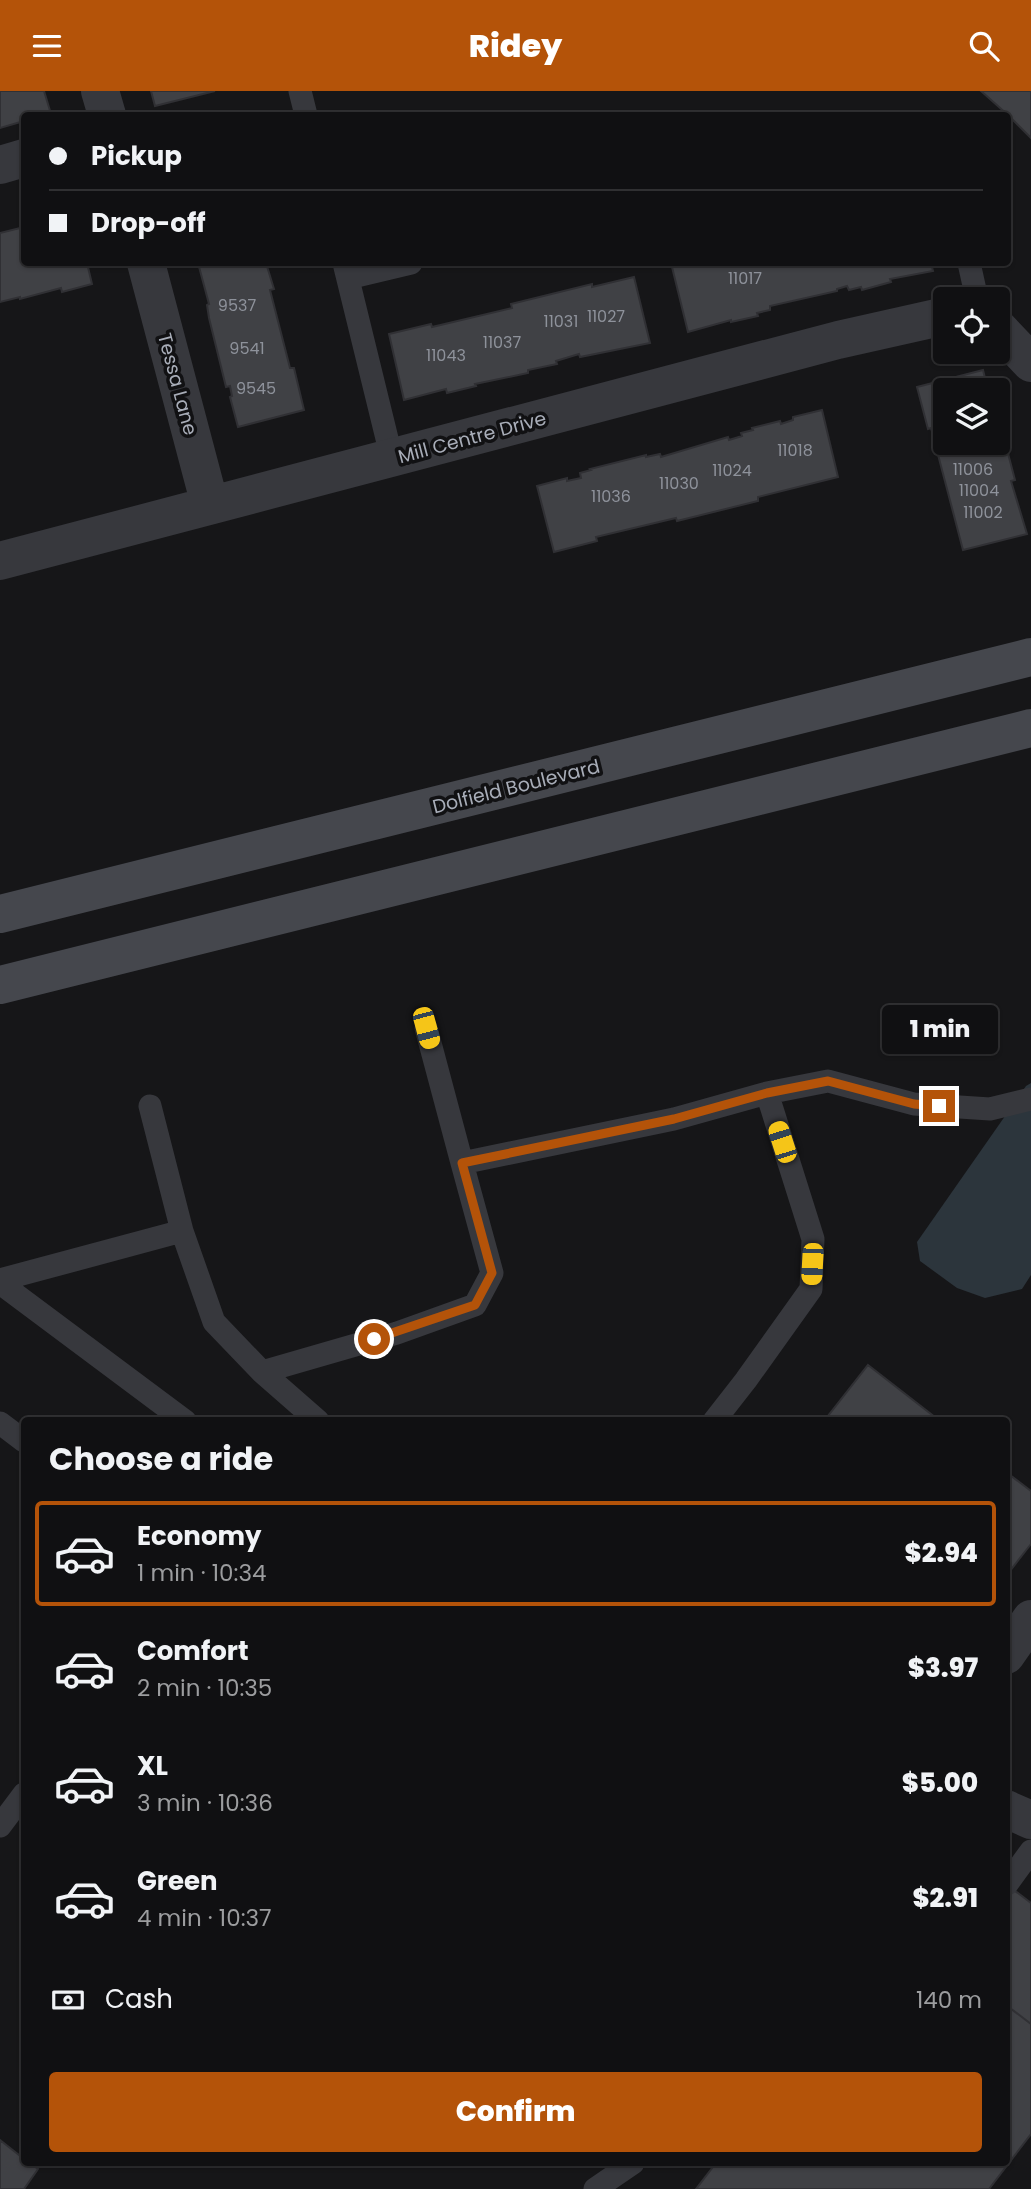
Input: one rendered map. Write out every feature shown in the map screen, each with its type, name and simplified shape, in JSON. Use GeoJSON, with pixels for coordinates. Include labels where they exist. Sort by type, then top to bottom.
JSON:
{"type":"FeatureCollection","features":[{"type":"Feature","properties":{"kind":"main road","name":"Dolfield Boulevard"},"geometry":{"type":"LineString","coordinates":[[0,914],[1031,657]]}},
{"type":"Feature","properties":{"kind":"main road"},"geometry":{"type":"LineString","coordinates":[[0,985],[1031,728]]}},
{"type":"Feature","properties":{"kind":"street"},"geometry":{"type":"LineString","coordinates":[[100,91],[106,112]]}},
{"type":"Feature","properties":{"kind":"street"},"geometry":{"type":"LineString","coordinates":[[0,165],[21,159]]}},
{"type":"Feature","properties":{"kind":"street","name":"Tessa Lane"},"geometry":{"type":"LineString","coordinates":[[147,266],[210,505]]}},
{"type":"Feature","properties":{"kind":"street","name":"Mill Centre Drive"},"geometry":{"type":"LineString","coordinates":[[0,561],[824,343],[933,319]]}},
{"type":"Feature","properties":{"kind":"street"},"geometry":{"type":"LineString","coordinates":[[1010,341],[1031,363]]}},
{"type":"Feature","properties":{"kind":"street"},"geometry":{"type":"LineString","coordinates":[[1010,1649],[1031,1619]]}},
{"type":"Feature","properties":{"kind":"street"},"geometry":{"type":"LineString","coordinates":[[1010,1811],[1031,1820]]}},
{"type":"Feature","properties":{"kind":"lane"},"geometry":{"type":"LineString","coordinates":[[300,91],[305,112]]}},
{"type":"Feature","properties":{"kind":"lane"},"geometry":{"type":"LineString","coordinates":[[383,266],[346,270],[392,459]]}},
{"type":"Feature","properties":{"kind":"lane"},"geometry":{"type":"LineString","coordinates":[[970,266],[974,287]]}},
{"type":"Feature","properties":{"kind":"lane"},"geometry":{"type":"LineString","coordinates":[[262,1372],[397,1333],[475,1305],[492,1273],[426,1028]]}},
{"type":"Feature","properties":{"kind":"lane"},"geometry":{"type":"LineString","coordinates":[[462,1163],[674,1119],[767,1093],[828,1081],[914,1104],[990,1109],[1031,1099]]}},
{"type":"Feature","properties":{"kind":"lane"},"geometry":{"type":"LineString","coordinates":[[717,1417],[811,1289],[813,1239],[767,1093]]}},
{"type":"Feature","properties":{"kind":"lane"},"geometry":{"type":"LineString","coordinates":[[150,1106],[182,1231],[214,1322],[262,1372],[313,1417]]}},
{"type":"Feature","properties":{"kind":"lane"},"geometry":{"type":"LineString","coordinates":[[0,1282],[182,1231]]}},
{"type":"Feature","properties":{"kind":"lane"},"geometry":{"type":"LineString","coordinates":[[0,1282],[179,1417]]}},
{"type":"Feature","properties":{"kind":"lane"},"geometry":{"type":"LineString","coordinates":[[0,1423],[21,1439]]}},
{"type":"Feature","properties":{"kind":"lane"},"geometry":{"type":"LineString","coordinates":[[0,1826],[21,1798]]}},
{"type":"Feature","properties":{"kind":"lane"},"geometry":{"type":"LineString","coordinates":[[1010,1880],[1031,1851]]}},
{"type":"Feature","properties":{"kind":"lane"},"geometry":{"type":"LineString","coordinates":[[595,2189],[629,2166]]}},
{"type":"Feature","properties":{"kind":"shaded area"},"geometry":{"type":"Polygon","coordinates":[[[1031,1083],[1031,1275],[1022,1289],[985,1298],[957,1288],[920,1261],[917,1242],[1026,1086],[1031,1083]]]}},
{"type":"Feature","properties":{"kind":"building"},"geometry":{"type":"Polygon","coordinates":[[[0,91],[44,91],[50,112],[21,112],[21,122],[0,128],[0,91]]]}},
{"type":"Feature","properties":{"kind":"building"},"geometry":{"type":"Polygon","coordinates":[[[151,91],[215,91],[155,106],[151,91]]]}},
{"type":"Feature","properties":{"kind":"building"},"geometry":{"type":"Polygon","coordinates":[[[981,91],[1031,91],[1031,138],[1011,118],[1011,112],[1005,112],[981,91]]]}},
{"type":"Feature","properties":{"kind":"building"},"geometry":{"type":"Polygon","coordinates":[[[21,228],[21,266],[88,266],[92,284],[0,302],[0,233],[21,228]]]}},
{"type":"Feature","properties":{"kind":"building"},"geometry":{"type":"Polygon","coordinates":[[[199,266],[267,266],[274,289],[270,290],[290,368],[294,368],[304,410],[238,427],[230,397],[230,386],[226,387],[209,318],[209,304],[199,266]]]}},
{"type":"Feature","properties":{"kind":"building"},"geometry":{"type":"Polygon","coordinates":[[[932,266],[933,271],[890,279],[891,282],[862,290],[861,287],[849,290],[847,286],[837,291],[770,306],[770,310],[757,313],[758,316],[731,320],[688,332],[672,267],[932,266]]]}},
{"type":"Feature","properties":{"kind":"building"},"geometry":{"type":"Polygon","coordinates":[[[634,277],[650,343],[580,357],[579,354],[556,361],[557,364],[528,370],[528,373],[447,393],[446,389],[404,400],[389,334],[431,324],[432,327],[512,308],[511,304],[592,284],[592,287],[634,277]]]}},
{"type":"Feature","properties":{"kind":"building"},"geometry":{"type":"Polygon","coordinates":[[[983,370],[985,378],[952,378],[983,370]]]}},
{"type":"Feature","properties":{"kind":"building"},"geometry":{"type":"Polygon","coordinates":[[[933,383],[933,436],[931,428],[928,429],[917,387],[933,383]]]}},
{"type":"Feature","properties":{"kind":"building"},"geometry":{"type":"Polygon","coordinates":[[[822,410],[838,477],[758,497],[758,501],[596,537],[597,541],[554,552],[537,486],[567,478],[567,481],[581,478],[580,473],[590,469],[646,455],[660,454],[661,457],[728,437],[729,440],[742,436],[741,433],[753,430],[752,428],[780,421],[781,424],[793,420],[793,417],[822,410]]]}},
{"type":"Feature","properties":{"kind":"building"},"geometry":{"type":"Polygon","coordinates":[[[938,455],[1008,455],[1015,480],[1011,481],[1027,534],[963,550],[938,455]]]}},
{"type":"Feature","properties":{"kind":"building"},"geometry":{"type":"Polygon","coordinates":[[[868,1365],[935,1417],[827,1417],[868,1365]]]}},
{"type":"Feature","properties":{"kind":"building"},"geometry":{"type":"Polygon","coordinates":[[[1010,1475],[1031,1491],[1031,1544],[1010,1571],[1010,1475]]]}},
{"type":"Feature","properties":{"kind":"building"},"geometry":{"type":"Polygon","coordinates":[[[1010,1887],[1031,1903],[1031,2024],[1010,2008],[1010,1887]]]}},
{"type":"Feature","properties":{"kind":"building"},"geometry":{"type":"Polygon","coordinates":[[[1010,2008],[1031,2024],[1031,2134],[1010,2162],[1010,2008]]]}},
{"type":"Feature","properties":{"kind":"building"},"geometry":{"type":"Polygon","coordinates":[[[0,2140],[21,2157],[21,2166],[34,2166],[38,2169],[24,2189],[0,2189],[0,2140]]]}},
{"type":"Feature","properties":{"kind":"building"},"geometry":{"type":"Polygon","coordinates":[[[714,2166],[1007,2166],[989,2189],[696,2189],[714,2166]]]}},
{"type":"Feature","properties":{"kind":"route"},"geometry":{"type":"LineString","coordinates":[[374,1339],[475,1305],[492,1273],[462,1163],[674,1119],[767,1093],[828,1081],[914,1104],[939,1106]]}}]}
